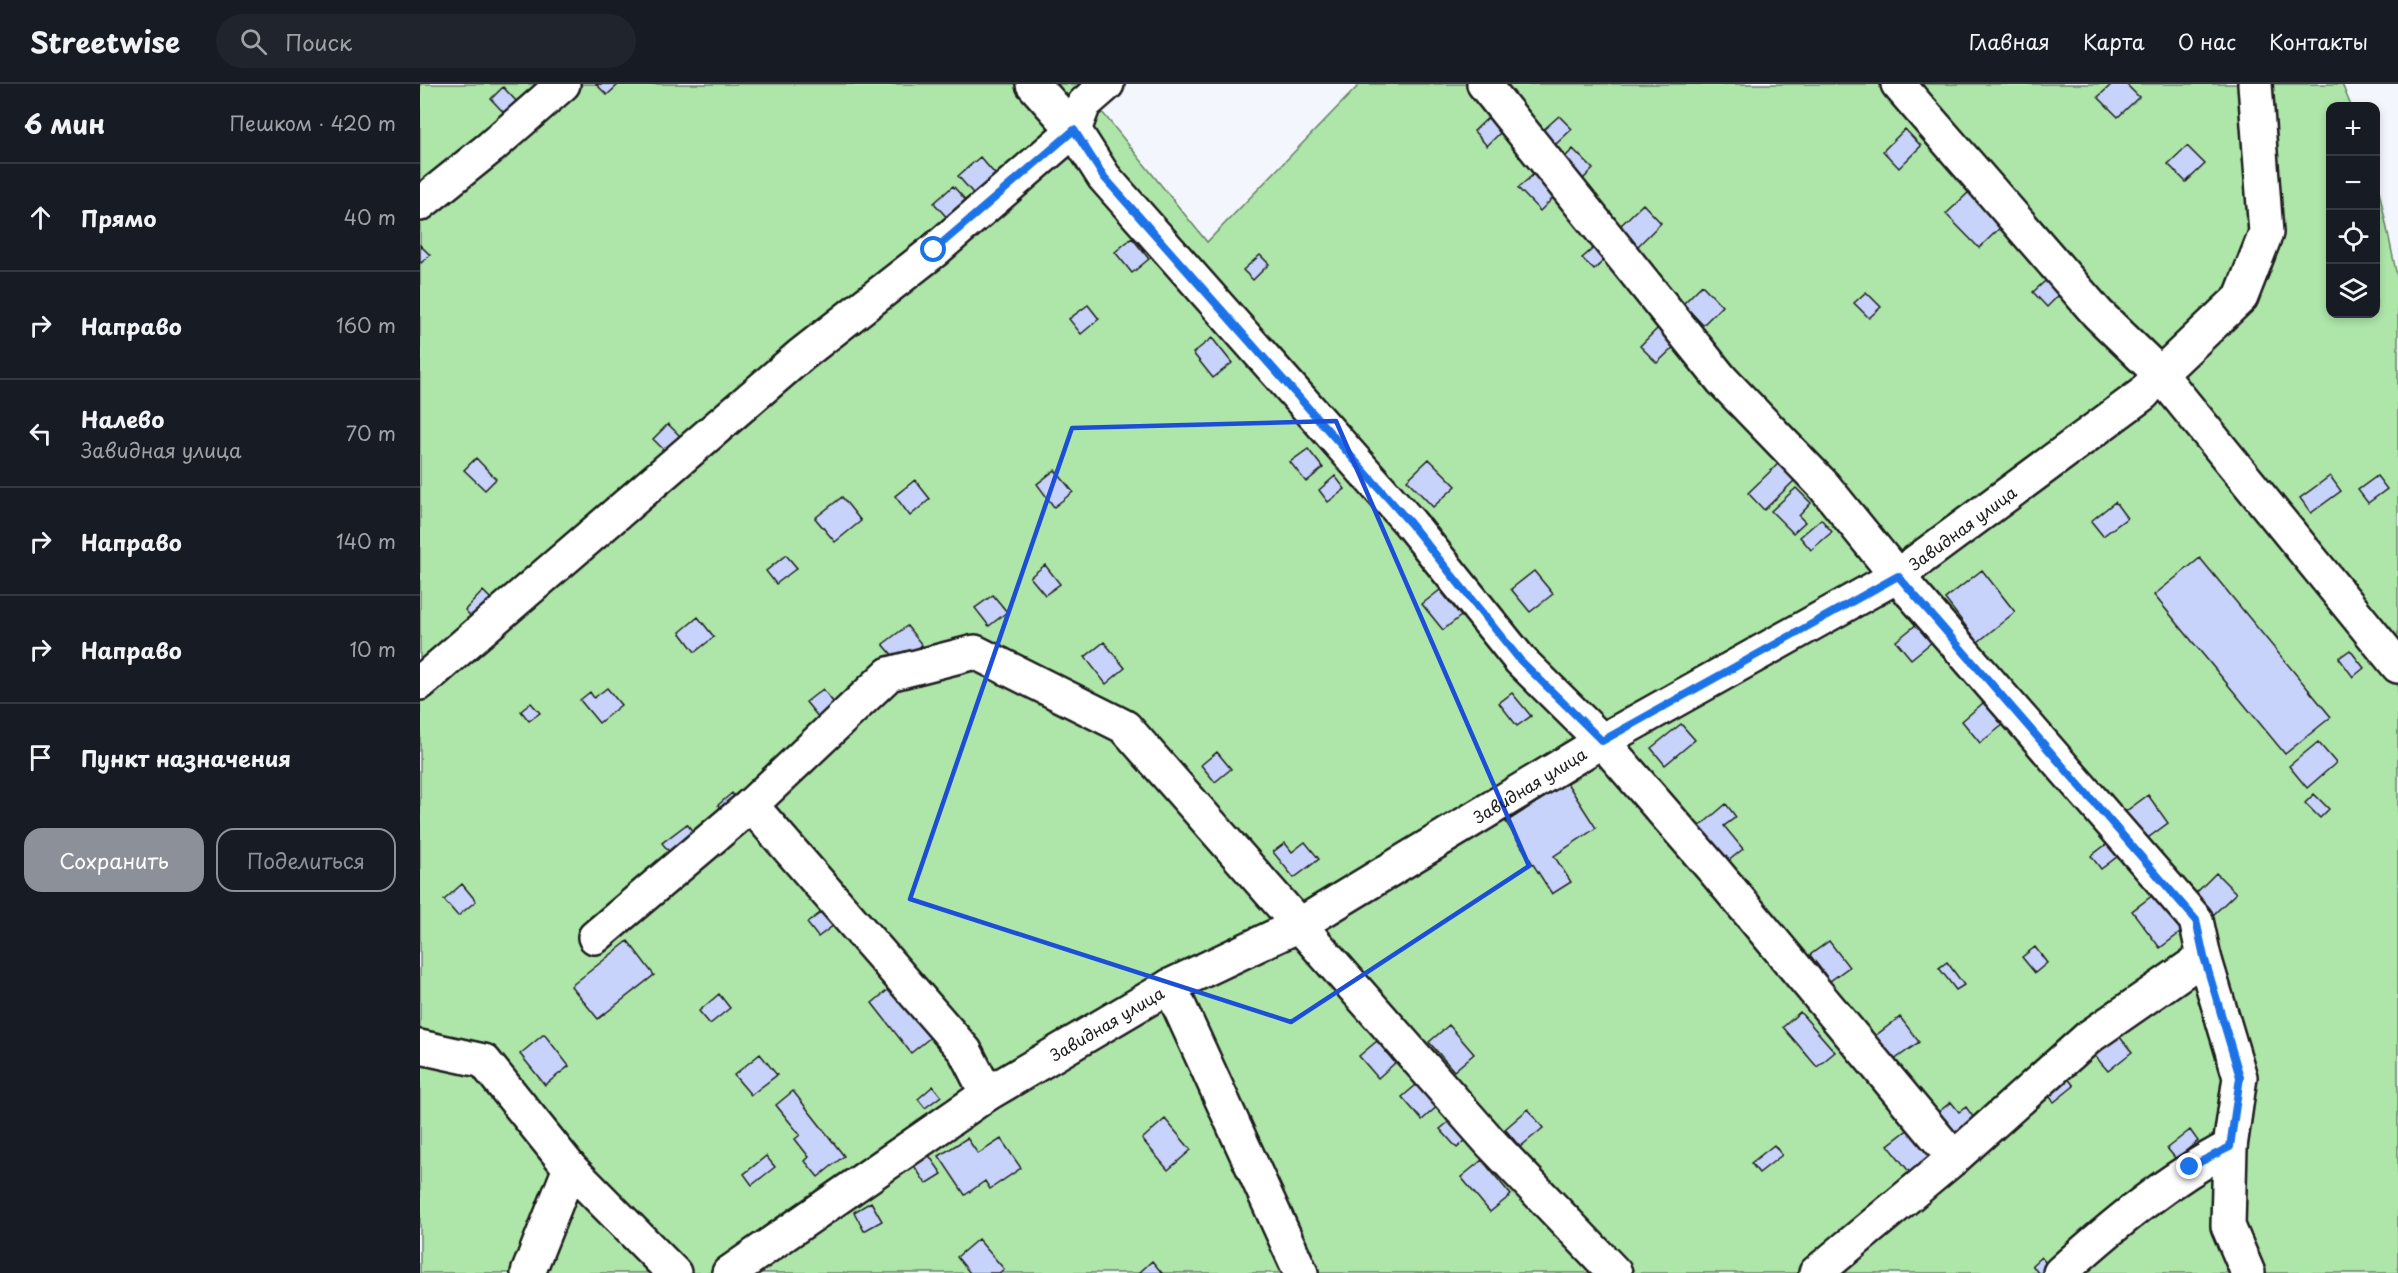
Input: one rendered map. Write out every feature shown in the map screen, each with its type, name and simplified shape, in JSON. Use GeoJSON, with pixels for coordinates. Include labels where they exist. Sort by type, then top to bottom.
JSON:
{"type":"FeatureCollection","features":[{"type":"Feature","properties":{"kind":"lane"},"geometry":{"type":"LineString","coordinates":[[420,204],[491,147],[563,84]]}},
{"type":"Feature","properties":{"kind":"lane"},"geometry":{"type":"LineString","coordinates":[[1033,84],[1074,130],[1104,177],[1410,523],[1520,660],[1602,741],[1852,1033],[1954,1158]]}},
{"type":"Feature","properties":{"kind":"lane"},"geometry":{"type":"LineString","coordinates":[[420,683],[792,363],[934,250],[1074,130],[1084,104],[1107,84]]}},
{"type":"Feature","properties":{"kind":"lane"},"geometry":{"type":"LineString","coordinates":[[1484,84],[1722,380],[1824,486],[1898,576],[2196,920],[2204,957],[2240,1077],[2230,1147],[2228,1226],[2248,1273]]}},
{"type":"Feature","properties":{"kind":"lane"},"geometry":{"type":"LineString","coordinates":[[1898,84],[2098,314],[2160,374],[2398,666]]}},
{"type":"Feature","properties":{"kind":"lane","name":"Завидная улица"},"geometry":{"type":"LineString","coordinates":[[729,1273],[987,1094],[1170,986],[1299,925],[1602,741],[1898,576],[2143,394],[2160,374],[2241,297],[2266,233],[2255,84]]}},
{"type":"Feature","properties":{"kind":"lane"},"geometry":{"type":"LineString","coordinates":[[595,937],[751,805],[889,674],[975,652],[1125,728],[1490,1142],[1615,1273]]}},
{"type":"Feature","properties":{"kind":"lane"},"geometry":{"type":"LineString","coordinates":[[751,805],[964,1051],[987,1094]]}},
{"type":"Feature","properties":{"kind":"lane"},"geometry":{"type":"LineString","coordinates":[[1815,1273],[1954,1158],[2089,1037],[2204,957]]}},
{"type":"Feature","properties":{"kind":"lane"},"geometry":{"type":"LineString","coordinates":[[1170,986],[1301,1273]]}},
{"type":"Feature","properties":{"kind":"lane"},"geometry":{"type":"LineString","coordinates":[[420,1047],[484,1061],[570,1168],[674,1273]]}},
{"type":"Feature","properties":{"kind":"lane"},"geometry":{"type":"LineString","coordinates":[[2060,1273],[2090,1246],[2190,1167],[2230,1147]]}},
{"type":"Feature","properties":{"kind":"lane"},"geometry":{"type":"LineString","coordinates":[[528,1273],[570,1168]]}},
{"type":"Feature","properties":{"kind":"highlighted area"},"geometry":{"type":"Polygon","coordinates":[[[1336,421],[1529,866],[1291,1022],[910,899],[1072,428],[1336,421]]]}},
{"type":"Feature","properties":{"kind":"green space"},"geometry":{"type":"Polygon","coordinates":[[[420,84],[1115,84],[1098,107],[1207,242],[1360,84],[2342,84],[2349,102],[2326,102],[2326,318],[2380,318],[2380,195],[2398,281],[2398,1273],[420,1273],[420,84]]]}},
{"type":"Feature","properties":{"kind":"building"},"geometry":{"type":"Polygon","coordinates":[[[596,84],[619,84],[607,95],[596,84]]]}},
{"type":"Feature","properties":{"kind":"building"},"geometry":{"type":"Polygon","coordinates":[[[2112,84],[2126,84],[2139,97],[2118,117],[2098,97],[2112,84]]]}},
{"type":"Feature","properties":{"kind":"building"},"geometry":{"type":"Polygon","coordinates":[[[503,87],[518,103],[506,115],[491,99],[503,87]]]}},
{"type":"Feature","properties":{"kind":"building"},"geometry":{"type":"Polygon","coordinates":[[[1493,113],[1506,127],[1487,146],[1474,131],[1493,113]]]}},
{"type":"Feature","properties":{"kind":"building"},"geometry":{"type":"Polygon","coordinates":[[[1559,116],[1572,129],[1554,146],[1541,132],[1559,116]]]}},
{"type":"Feature","properties":{"kind":"building"},"geometry":{"type":"Polygon","coordinates":[[[1905,129],[1921,146],[1899,168],[1883,151],[1905,129]]]}},
{"type":"Feature","properties":{"kind":"building"},"geometry":{"type":"Polygon","coordinates":[[[2187,146],[2205,164],[2186,182],[2168,164],[2187,146]]]}},
{"type":"Feature","properties":{"kind":"building"},"geometry":{"type":"Polygon","coordinates":[[[1573,149],[1593,169],[1581,181],[1561,161],[1573,149]]]}},
{"type":"Feature","properties":{"kind":"building"},"geometry":{"type":"Polygon","coordinates":[[[980,157],[1001,181],[979,200],[958,176],[980,157]]]}},
{"type":"Feature","properties":{"kind":"building"},"geometry":{"type":"Polygon","coordinates":[[[1535,173],[1556,195],[1540,211],[1518,188],[1535,173]]]}},
{"type":"Feature","properties":{"kind":"building"},"geometry":{"type":"Polygon","coordinates":[[[953,186],[969,204],[950,221],[934,203],[953,186]]]}},
{"type":"Feature","properties":{"kind":"building"},"geometry":{"type":"Polygon","coordinates":[[[1970,191],[2003,225],[1979,248],[1946,214],[1970,191]]]}},
{"type":"Feature","properties":{"kind":"building"},"geometry":{"type":"Polygon","coordinates":[[[1643,204],[1661,223],[1637,247],[1619,227],[1643,204]]]}},
{"type":"Feature","properties":{"kind":"building"},"geometry":{"type":"Polygon","coordinates":[[[1132,238],[1149,259],[1132,273],[1115,252],[1132,238]]]}},
{"type":"Feature","properties":{"kind":"building"},"geometry":{"type":"Polygon","coordinates":[[[420,245],[430,255],[421,263],[420,262],[420,245]]]}},
{"type":"Feature","properties":{"kind":"building"},"geometry":{"type":"Polygon","coordinates":[[[1595,247],[1606,258],[1594,270],[1582,258],[1595,247]]]}},
{"type":"Feature","properties":{"kind":"building"},"geometry":{"type":"Polygon","coordinates":[[[1260,255],[1269,264],[1253,280],[1243,270],[1260,255]]]}},
{"type":"Feature","properties":{"kind":"building"},"geometry":{"type":"Polygon","coordinates":[[[2053,274],[2066,288],[2047,307],[2033,292],[2053,274]]]}},
{"type":"Feature","properties":{"kind":"building"},"geometry":{"type":"Polygon","coordinates":[[[1702,285],[1722,306],[1703,325],[1683,304],[1702,285]]]}},
{"type":"Feature","properties":{"kind":"building"},"geometry":{"type":"Polygon","coordinates":[[[1866,292],[1881,307],[1869,318],[1854,303],[1866,292]]]}},
{"type":"Feature","properties":{"kind":"building"},"geometry":{"type":"Polygon","coordinates":[[[1088,305],[1099,319],[1081,334],[1069,319],[1088,305]]]}},
{"type":"Feature","properties":{"kind":"building"},"geometry":{"type":"Polygon","coordinates":[[[1661,325],[1678,343],[1657,363],[1640,346],[1661,325]]]}},
{"type":"Feature","properties":{"kind":"building"},"geometry":{"type":"Polygon","coordinates":[[[1212,338],[1232,363],[1213,378],[1193,353],[1212,338]]]}},
{"type":"Feature","properties":{"kind":"building"},"geometry":{"type":"Polygon","coordinates":[[[668,424],[685,441],[670,456],[653,439],[668,424]]]}},
{"type":"Feature","properties":{"kind":"building"},"geometry":{"type":"Polygon","coordinates":[[[1308,449],[1323,468],[1306,482],[1290,462],[1308,449]]]}},
{"type":"Feature","properties":{"kind":"building"},"geometry":{"type":"Polygon","coordinates":[[[476,458],[496,479],[485,490],[464,470],[476,458]]]}},
{"type":"Feature","properties":{"kind":"building"},"geometry":{"type":"Polygon","coordinates":[[[1429,459],[1456,486],[1433,507],[1407,480],[1429,459]]]}},
{"type":"Feature","properties":{"kind":"building"},"geometry":{"type":"Polygon","coordinates":[[[1780,462],[1796,479],[1764,510],[1748,493],[1780,462]]]}},
{"type":"Feature","properties":{"kind":"building"},"geometry":{"type":"Polygon","coordinates":[[[1055,470],[1073,492],[1054,507],[1037,484],[1055,470]]]}},
{"type":"Feature","properties":{"kind":"building"},"geometry":{"type":"Polygon","coordinates":[[[1335,476],[1345,489],[1328,502],[1319,490],[1335,476]]]}},
{"type":"Feature","properties":{"kind":"building"},"geometry":{"type":"Polygon","coordinates":[[[2330,476],[2341,491],[2311,513],[2300,498],[2330,476]]]}},
{"type":"Feature","properties":{"kind":"building"},"geometry":{"type":"Polygon","coordinates":[[[2377,476],[2387,489],[2368,503],[2358,490],[2377,476]]]}},
{"type":"Feature","properties":{"kind":"building"},"geometry":{"type":"Polygon","coordinates":[[[915,480],[930,499],[910,516],[895,496],[915,480]]]}},
{"type":"Feature","properties":{"kind":"building"},"geometry":{"type":"Polygon","coordinates":[[[1796,488],[1811,503],[1799,516],[1805,522],[1793,533],[1771,511],[1796,488]]]}},
{"type":"Feature","properties":{"kind":"building"},"geometry":{"type":"Polygon","coordinates":[[[842,497],[861,521],[835,542],[815,518],[842,497]]]}},
{"type":"Feature","properties":{"kind":"building"},"geometry":{"type":"Polygon","coordinates":[[[2115,502],[2127,518],[2103,536],[2091,521],[2115,502]]]}},
{"type":"Feature","properties":{"kind":"building"},"geometry":{"type":"Polygon","coordinates":[[[1821,519],[1832,532],[1811,550],[1800,537],[1821,519]]]}},
{"type":"Feature","properties":{"kind":"building"},"geometry":{"type":"Polygon","coordinates":[[[786,555],[797,568],[776,584],[766,571],[786,555]]]}},
{"type":"Feature","properties":{"kind":"building"},"geometry":{"type":"Polygon","coordinates":[[[2200,558],[2331,717],[2285,754],[2154,595],[2200,558]]]}},
{"type":"Feature","properties":{"kind":"building"},"geometry":{"type":"Polygon","coordinates":[[[1045,565],[1060,584],[1045,595],[1030,577],[1045,565]]]}},
{"type":"Feature","properties":{"kind":"building"},"geometry":{"type":"Polygon","coordinates":[[[1982,570],[2015,612],[1978,642],[1945,599],[1982,570]]]}},
{"type":"Feature","properties":{"kind":"building"},"geometry":{"type":"Polygon","coordinates":[[[1534,571],[1553,594],[1530,612],[1511,589],[1534,571]]]}},
{"type":"Feature","properties":{"kind":"building"},"geometry":{"type":"Polygon","coordinates":[[[1440,590],[1461,616],[1443,630],[1422,604],[1440,590]]]}},
{"type":"Feature","properties":{"kind":"building"},"geometry":{"type":"Polygon","coordinates":[[[483,591],[495,603],[476,622],[465,610],[483,591]]]}},
{"type":"Feature","properties":{"kind":"building"},"geometry":{"type":"Polygon","coordinates":[[[993,595],[1007,612],[989,626],[975,608],[993,595]]]}},
{"type":"Feature","properties":{"kind":"building"},"geometry":{"type":"Polygon","coordinates":[[[698,617],[714,637],[695,652],[680,632],[698,617]]]}},
{"type":"Feature","properties":{"kind":"building"},"geometry":{"type":"Polygon","coordinates":[[[1917,624],[1932,642],[1911,659],[1896,641],[1917,624]]]}},
{"type":"Feature","properties":{"kind":"building"},"geometry":{"type":"Polygon","coordinates":[[[907,626],[922,645],[899,663],[883,644],[907,626]]]}},
{"type":"Feature","properties":{"kind":"building"},"geometry":{"type":"Polygon","coordinates":[[[1104,642],[1125,668],[1106,684],[1085,657],[1104,642]]]}},
{"type":"Feature","properties":{"kind":"building"},"geometry":{"type":"Polygon","coordinates":[[[2350,650],[2364,668],[2353,677],[2339,658],[2350,650]]]}},
{"type":"Feature","properties":{"kind":"building"},"geometry":{"type":"Polygon","coordinates":[[[607,688],[621,705],[599,723],[580,700],[590,692],[594,698],[607,688]]]}},
{"type":"Feature","properties":{"kind":"building"},"geometry":{"type":"Polygon","coordinates":[[[823,689],[840,711],[824,724],[806,702],[823,689]]]}},
{"type":"Feature","properties":{"kind":"building"},"geometry":{"type":"Polygon","coordinates":[[[1512,693],[1531,716],[1517,726],[1499,703],[1512,693]]]}},
{"type":"Feature","properties":{"kind":"building"},"geometry":{"type":"Polygon","coordinates":[[[1989,698],[2008,721],[1980,743],[1962,721],[1989,698]]]}},
{"type":"Feature","properties":{"kind":"building"},"geometry":{"type":"Polygon","coordinates":[[[531,703],[540,713],[529,721],[521,711],[531,703]]]}},
{"type":"Feature","properties":{"kind":"building"},"geometry":{"type":"Polygon","coordinates":[[[1681,724],[1695,740],[1665,765],[1651,748],[1681,724]]]}},
{"type":"Feature","properties":{"kind":"building"},"geometry":{"type":"Polygon","coordinates":[[[2318,742],[2336,763],[2307,788],[2289,766],[2318,742]]]}},
{"type":"Feature","properties":{"kind":"building"},"geometry":{"type":"Polygon","coordinates":[[[1217,752],[1231,769],[1215,782],[1201,765],[1217,752]]]}},
{"type":"Feature","properties":{"kind":"building"},"geometry":{"type":"Polygon","coordinates":[[[1567,783],[1596,828],[1554,856],[1571,882],[1552,894],[1506,822],[1567,783]]]}},
{"type":"Feature","properties":{"kind":"building"},"geometry":{"type":"Polygon","coordinates":[[[732,793],[740,805],[726,816],[718,805],[732,793]]]}},
{"type":"Feature","properties":{"kind":"building"},"geometry":{"type":"Polygon","coordinates":[[[2314,794],[2329,809],[2320,818],[2305,803],[2314,794]]]}},
{"type":"Feature","properties":{"kind":"building"},"geometry":{"type":"Polygon","coordinates":[[[2148,795],[2168,823],[2145,840],[2125,812],[2148,795]]]}},
{"type":"Feature","properties":{"kind":"building"},"geometry":{"type":"Polygon","coordinates":[[[1726,804],[1736,817],[1724,826],[1743,849],[1727,862],[1699,827],[1726,804]]]}},
{"type":"Feature","properties":{"kind":"building"},"geometry":{"type":"Polygon","coordinates":[[[687,824],[699,840],[675,859],[662,843],[687,824]]]}},
{"type":"Feature","properties":{"kind":"building"},"geometry":{"type":"Polygon","coordinates":[[[1305,842],[1319,859],[1294,878],[1273,852],[1285,843],[1292,852],[1305,842]]]}},
{"type":"Feature","properties":{"kind":"building"},"geometry":{"type":"Polygon","coordinates":[[[2108,843],[2118,856],[2101,869],[2091,856],[2108,843]]]}},
{"type":"Feature","properties":{"kind":"building"},"geometry":{"type":"Polygon","coordinates":[[[2216,873],[2236,893],[2213,915],[2193,896],[2216,873]]]}},
{"type":"Feature","properties":{"kind":"building"},"geometry":{"type":"Polygon","coordinates":[[[462,884],[476,901],[458,916],[444,900],[462,884]]]}},
{"type":"Feature","properties":{"kind":"building"},"geometry":{"type":"Polygon","coordinates":[[[2157,892],[2185,929],[2160,948],[2132,911],[2157,892]]]}},
{"type":"Feature","properties":{"kind":"building"},"geometry":{"type":"Polygon","coordinates":[[[831,905],[842,919],[818,937],[807,923],[831,905]]]}},
{"type":"Feature","properties":{"kind":"building"},"geometry":{"type":"Polygon","coordinates":[[[628,941],[654,975],[598,1019],[571,986],[628,941]]]}},
{"type":"Feature","properties":{"kind":"building"},"geometry":{"type":"Polygon","coordinates":[[[1829,941],[1849,967],[1830,981],[1810,955],[1829,941]]]}},
{"type":"Feature","properties":{"kind":"building"},"geometry":{"type":"Polygon","coordinates":[[[2035,947],[2047,963],[2035,973],[2022,957],[2035,947]]]}},
{"type":"Feature","properties":{"kind":"building"},"geometry":{"type":"Polygon","coordinates":[[[1947,962],[1964,985],[1956,990],[1939,968],[1947,962]]]}},
{"type":"Feature","properties":{"kind":"building"},"geometry":{"type":"Polygon","coordinates":[[[899,981],[915,1017],[931,1037],[911,1053],[872,1003],[899,981]]]}},
{"type":"Feature","properties":{"kind":"building"},"geometry":{"type":"Polygon","coordinates":[[[719,994],[730,1008],[710,1024],[699,1011],[719,994]]]}},
{"type":"Feature","properties":{"kind":"building"},"geometry":{"type":"Polygon","coordinates":[[[1800,1012],[1835,1052],[1817,1067],[1783,1027],[1800,1012]]]}},
{"type":"Feature","properties":{"kind":"building"},"geometry":{"type":"Polygon","coordinates":[[[1900,1017],[1919,1042],[1894,1060],[1875,1036],[1900,1017]]]}},
{"type":"Feature","properties":{"kind":"building"},"geometry":{"type":"Polygon","coordinates":[[[1449,1025],[1474,1054],[1454,1071],[1429,1042],[1449,1025]]]}},
{"type":"Feature","properties":{"kind":"building"},"geometry":{"type":"Polygon","coordinates":[[[2113,1029],[2132,1052],[2108,1071],[2089,1049],[2113,1029]]]}},
{"type":"Feature","properties":{"kind":"building"},"geometry":{"type":"Polygon","coordinates":[[[544,1034],[569,1066],[545,1085],[520,1054],[544,1034]]]}},
{"type":"Feature","properties":{"kind":"building"},"geometry":{"type":"Polygon","coordinates":[[[1377,1041],[1395,1063],[1378,1078],[1359,1056],[1377,1041]]]}},
{"type":"Feature","properties":{"kind":"building"},"geometry":{"type":"Polygon","coordinates":[[[760,1054],[777,1075],[751,1095],[734,1075],[760,1054]]]}},
{"type":"Feature","properties":{"kind":"building"},"geometry":{"type":"Polygon","coordinates":[[[2063,1072],[2074,1086],[2054,1102],[2043,1089],[2063,1072]]]}},
{"type":"Feature","properties":{"kind":"building"},"geometry":{"type":"Polygon","coordinates":[[[1422,1080],[1441,1103],[1422,1120],[1402,1097],[1422,1080]]]}},
{"type":"Feature","properties":{"kind":"building"},"geometry":{"type":"Polygon","coordinates":[[[933,1086],[941,1096],[925,1108],[918,1099],[933,1086]]]}},
{"type":"Feature","properties":{"kind":"building"},"geometry":{"type":"Polygon","coordinates":[[[793,1091],[844,1156],[818,1177],[805,1161],[809,1157],[795,1139],[800,1135],[776,1105],[793,1091]]]}},
{"type":"Feature","properties":{"kind":"building"},"geometry":{"type":"Polygon","coordinates":[[[1951,1102],[1959,1112],[1966,1107],[1976,1121],[1954,1138],[1936,1114],[1951,1102]]]}},
{"type":"Feature","properties":{"kind":"building"},"geometry":{"type":"Polygon","coordinates":[[[1528,1109],[1543,1128],[1520,1147],[1505,1129],[1528,1109]]]}},
{"type":"Feature","properties":{"kind":"building"},"geometry":{"type":"Polygon","coordinates":[[[1457,1115],[1473,1134],[1457,1148],[1440,1129],[1457,1115]]]}},
{"type":"Feature","properties":{"kind":"building"},"geometry":{"type":"Polygon","coordinates":[[[1165,1119],[1191,1150],[1168,1170],[1142,1139],[1165,1119]]]}},
{"type":"Feature","properties":{"kind":"building"},"geometry":{"type":"Polygon","coordinates":[[[1914,1125],[1940,1158],[1914,1178],[1888,1145],[1914,1125]]]}},
{"type":"Feature","properties":{"kind":"building"},"geometry":{"type":"Polygon","coordinates":[[[2190,1130],[2198,1141],[2176,1159],[2167,1148],[2190,1130]]]}},
{"type":"Feature","properties":{"kind":"building"},"geometry":{"type":"Polygon","coordinates":[[[967,1138],[978,1154],[1001,1139],[1021,1168],[990,1189],[985,1181],[965,1195],[939,1156],[967,1138]]]}},
{"type":"Feature","properties":{"kind":"building"},"geometry":{"type":"Polygon","coordinates":[[[1774,1145],[1782,1155],[1759,1173],[1751,1163],[1774,1145]]]}},
{"type":"Feature","properties":{"kind":"building"},"geometry":{"type":"Polygon","coordinates":[[[928,1154],[942,1174],[926,1184],[913,1164],[928,1154]]]}},
{"type":"Feature","properties":{"kind":"building"},"geometry":{"type":"Polygon","coordinates":[[[766,1156],[775,1167],[752,1185],[744,1174],[766,1156]]]}},
{"type":"Feature","properties":{"kind":"building"},"geometry":{"type":"Polygon","coordinates":[[[1482,1160],[1511,1195],[1490,1212],[1461,1177],[1482,1160]]]}},
{"type":"Feature","properties":{"kind":"building"},"geometry":{"type":"Polygon","coordinates":[[[871,1202],[882,1221],[864,1231],[854,1212],[871,1202]]]}},
{"type":"Feature","properties":{"kind":"building"},"geometry":{"type":"Polygon","coordinates":[[[978,1239],[1004,1269],[999,1273],[970,1273],[957,1257],[978,1239]]]}},
{"type":"Feature","properties":{"kind":"building"},"geometry":{"type":"Polygon","coordinates":[[[2041,1257],[2051,1269],[2045,1273],[2038,1273],[2032,1265],[2041,1257]]]}},
{"type":"Feature","properties":{"kind":"building"},"geometry":{"type":"Polygon","coordinates":[[[1152,1261],[1162,1273],[1139,1273],[1152,1261]]]}},
{"type":"Feature","properties":{"kind":"route"},"geometry":{"type":"LineString","coordinates":[[934,250],[1074,130],[1104,177],[1410,523],[1520,660],[1602,741],[1898,576],[2196,920],[2204,957],[2240,1077],[2230,1147],[2190,1167]]}}]}
